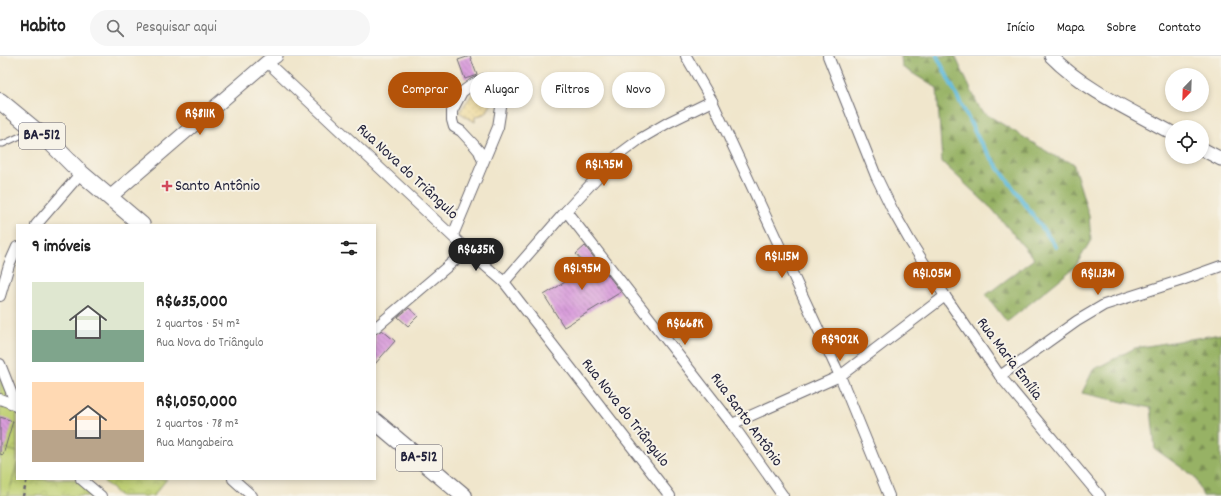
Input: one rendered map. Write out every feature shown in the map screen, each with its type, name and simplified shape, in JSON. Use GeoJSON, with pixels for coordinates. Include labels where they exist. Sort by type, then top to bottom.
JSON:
{"type":"FeatureCollection","features":[{"type":"Feature","properties":{"kind":"main road","name":"BA-512"},"geometry":{"type":"LineString","coordinates":[[0,101],[52,144],[80,173],[141,224]]}},
{"type":"Feature","properties":{"kind":"main road","name":"BA-512"},"geometry":{"type":"LineString","coordinates":[[376,422],[464,496]]}},
{"type":"Feature","properties":{"kind":"street"},"geometry":{"type":"LineString","coordinates":[[686,56],[712,101],[840,376],[889,496]]}},
{"type":"Feature","properties":{"kind":"street","name":"Rua Maria Emília"},"geometry":{"type":"LineString","coordinates":[[828,56],[876,176],[910,241],[944,296],[1000,376],[1100,496]]}},
{"type":"Feature","properties":{"kind":"street"},"geometry":{"type":"LineString","coordinates":[[1051,56],[1063,69],[1104,96],[1165,129]]}},
{"type":"Feature","properties":{"kind":"street"},"geometry":{"type":"LineString","coordinates":[[110,197],[272,59]]}},
{"type":"Feature","properties":{"kind":"street","name":"Rua Nova do Triângulo"},"geometry":{"type":"LineString","coordinates":[[272,59],[453,234],[467,250],[504,282],[670,496]]}},
{"type":"Feature","properties":{"kind":"street"},"geometry":{"type":"LineString","coordinates":[[453,234],[498,127],[502,92],[498,84],[493,79],[484,78],[462,92],[452,111],[454,127],[461,131],[479,151],[483,161]]}},
{"type":"Feature","properties":{"kind":"street"},"geometry":{"type":"LineString","coordinates":[[504,282],[566,211],[617,156],[640,139],[669,122],[712,101]]}},
{"type":"Feature","properties":{"kind":"street"},"geometry":{"type":"LineString","coordinates":[[1209,153],[1221,159]]}},
{"type":"Feature","properties":{"kind":"street"},"geometry":{"type":"LineString","coordinates":[[37,224],[80,173]]}},
{"type":"Feature","properties":{"kind":"street","name":"Rua Santo Antônio"},"geometry":{"type":"LineString","coordinates":[[566,211],[732,424],[783,496]]}},
{"type":"Feature","properties":{"kind":"street"},"geometry":{"type":"LineString","coordinates":[[0,296],[9,265],[16,249]]}},
{"type":"Feature","properties":{"kind":"street"},"geometry":{"type":"LineString","coordinates":[[376,327],[467,250]]}},
{"type":"Feature","properties":{"kind":"street"},"geometry":{"type":"LineString","coordinates":[[1000,376],[1077,321],[1104,305],[1180,281],[1221,266]]}},
{"type":"Feature","properties":{"kind":"street"},"geometry":{"type":"LineString","coordinates":[[732,424],[840,376],[944,296]]}},
{"type":"Feature","properties":{"kind":"street"},"geometry":{"type":"LineString","coordinates":[[0,364],[16,404]]}},
{"type":"Feature","properties":{"kind":"street"},"geometry":{"type":"LineString","coordinates":[[0,399],[16,406]]}},
{"type":"Feature","properties":{"kind":"street"},"geometry":{"type":"LineString","coordinates":[[82,480],[101,496]]}},
{"type":"Feature","properties":{"kind":"street"},"geometry":{"type":"LineString","coordinates":[[234,480],[252,496]]}},
{"type":"Feature","properties":{"kind":"lane"},"geometry":{"type":"LineString","coordinates":[[0,144],[3,144],[34,129]]}},
{"type":"Feature","properties":{"kind":"path"},"geometry":{"type":"LineString","coordinates":[[23,496],[27,480]]}},
{"type":"Feature","properties":{"kind":"green space"},"geometry":{"type":"Polygon","coordinates":[[[901,56],[955,56],[981,111],[1056,157],[1073,163],[1089,216],[1091,240],[1075,267],[1007,322],[986,295],[1034,259],[993,210],[942,162],[937,88],[902,67],[901,56]]]}},
{"type":"Feature","properties":{"kind":"green space"},"geometry":{"type":"Polygon","coordinates":[[[1221,334],[1221,496],[1203,496],[1195,477],[1155,449],[1151,408],[1082,393],[1093,370],[1135,348],[1221,334]]]}},
{"type":"Feature","properties":{"kind":"green space"},"geometry":{"type":"Polygon","coordinates":[[[0,377],[16,409],[16,480],[77,480],[96,496],[0,496],[0,377]]]}},
{"type":"Feature","properties":{"kind":"green space"},"geometry":{"type":"Polygon","coordinates":[[[0,447],[16,452],[16,468],[8,496],[0,496],[0,447]]]}},
{"type":"Feature","properties":{"kind":"green space"},"geometry":{"type":"Polygon","coordinates":[[[102,480],[166,480],[153,496],[120,496],[102,480]]]}},
{"type":"Feature","properties":{"kind":"sand"},"geometry":{"type":"Polygon","coordinates":[[[470,98],[470,108],[489,108],[486,113],[475,117],[475,122],[459,112],[470,98]]]}},
{"type":"Feature","properties":{"kind":"building"},"geometry":{"type":"Polygon","coordinates":[[[470,56],[476,72],[470,72],[470,77],[465,79],[458,60],[470,56]]]}},
{"type":"Feature","properties":{"kind":"building"},"geometry":{"type":"Polygon","coordinates":[[[585,246],[621,292],[564,327],[544,295],[588,268],[576,254],[585,246]]]}},
{"type":"Feature","properties":{"kind":"building"},"geometry":{"type":"Polygon","coordinates":[[[409,308],[418,316],[408,326],[398,317],[409,308]]]}},
{"type":"Feature","properties":{"kind":"building"},"geometry":{"type":"Polygon","coordinates":[[[382,330],[395,341],[376,363],[376,333],[382,330]]]}},
{"type":"Feature","properties":{"kind":"building"},"geometry":{"type":"Polygon","coordinates":[[[0,417],[13,421],[3,455],[0,454],[0,417]]]}},
{"type":"Feature","properties":{"kind":"waterway"},"geometry":{"type":"LineString","coordinates":[[937,56],[980,142],[1056,247]]}},
{"type":"Feature","properties":{"kind":"place","name":"Santo Antônio"},"geometry":{"type":"Point","coordinates":[167,186]}}]}
